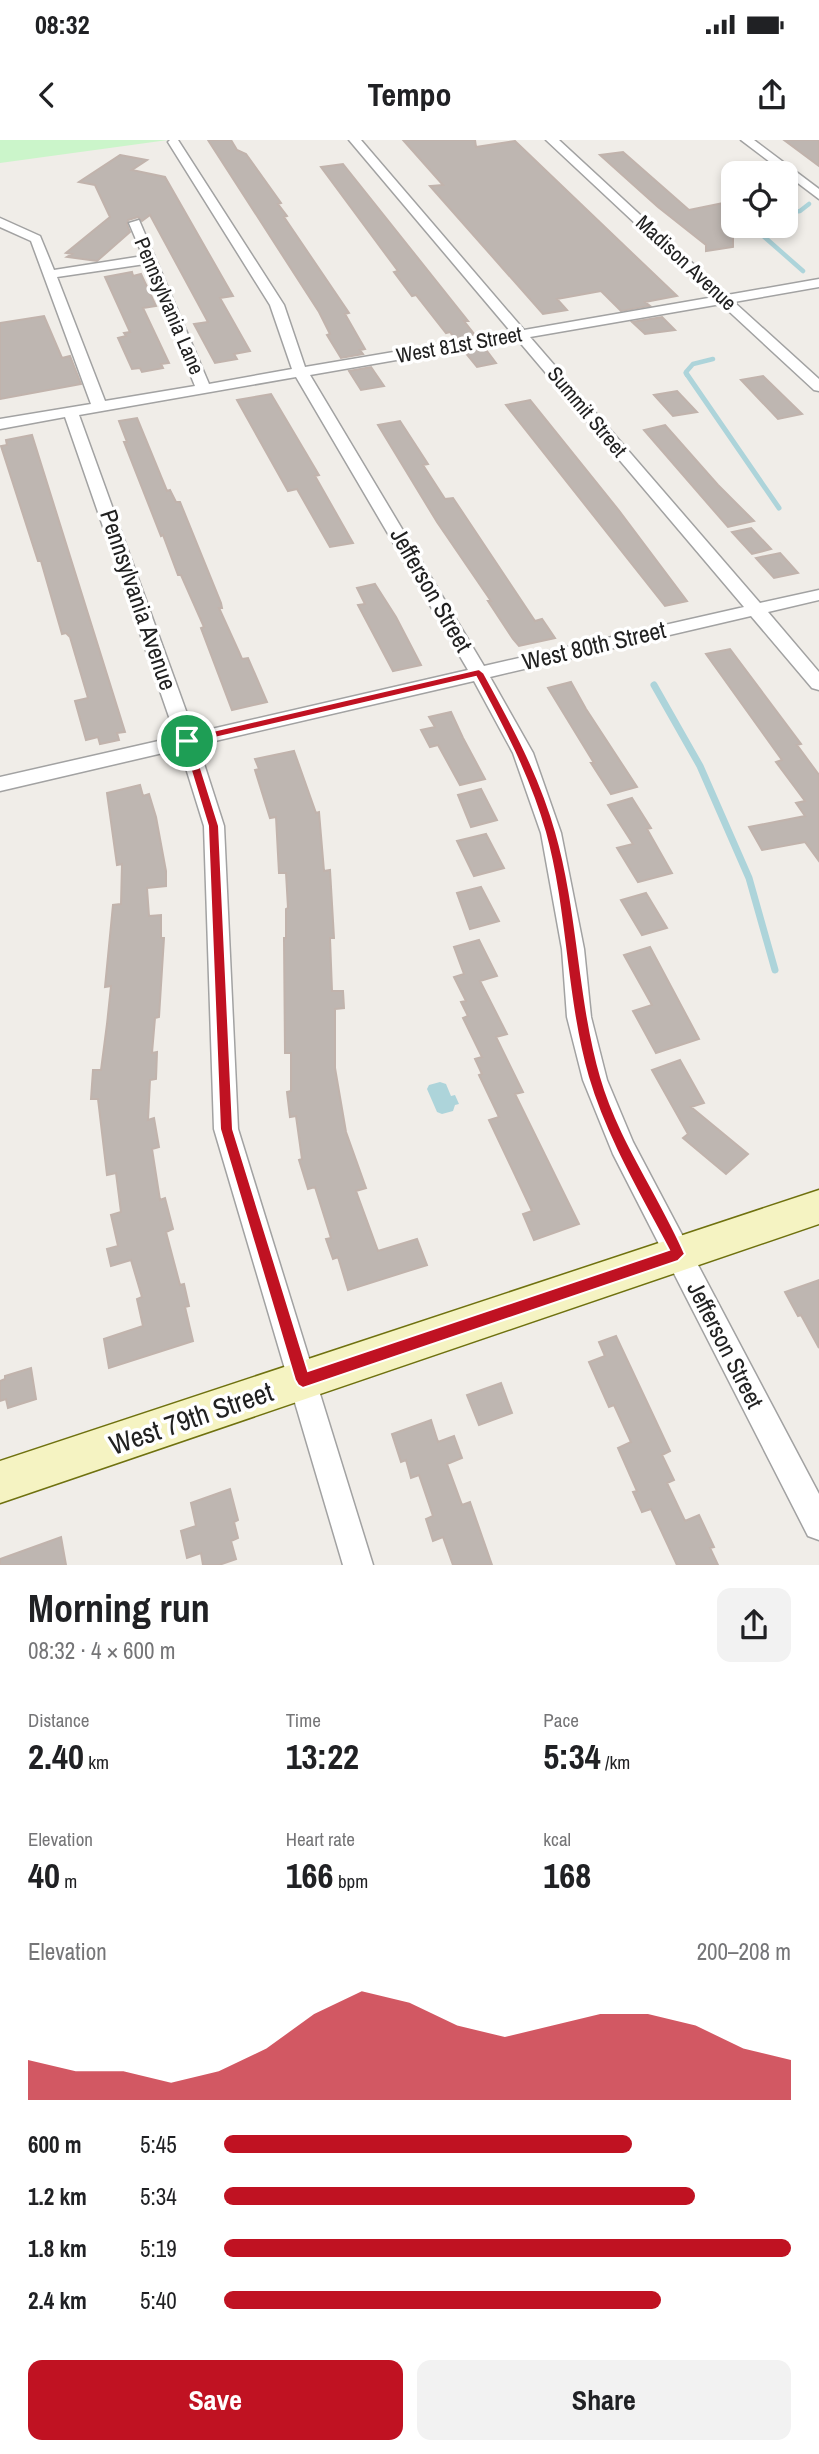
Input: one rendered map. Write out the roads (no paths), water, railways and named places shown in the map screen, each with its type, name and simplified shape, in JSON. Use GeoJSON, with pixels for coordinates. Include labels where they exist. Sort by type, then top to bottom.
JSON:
{"type":"FeatureCollection","features":[{"type":"Feature","properties":{"kind":"street","name":"Summit Street"},"geometry":{"type":"LineString","coordinates":[[355,140],[819,684]]}},
{"type":"Feature","properties":{"kind":"street","name":"Madison Avenue"},"geometry":{"type":"LineString","coordinates":[[552,140],[819,387]]}},
{"type":"Feature","properties":{"kind":"street"},"geometry":{"type":"LineString","coordinates":[[747,140],[819,195]]}},
{"type":"Feature","properties":{"kind":"street","name":"Jefferson Street"},"geometry":{"type":"LineString","coordinates":[[174,142],[277,305],[292,353],[523,753],[551,833],[573,949],[579,1017],[595,1080],[622,1146],[819,1525]]}},
{"type":"Feature","properties":{"kind":"street"},"geometry":{"type":"LineString","coordinates":[[0,222],[36,239],[100,407]]}},
{"type":"Feature","properties":{"kind":"street","name":"Pennsylvania Lane"},"geometry":{"type":"LineString","coordinates":[[135,223],[204,389]]}},
{"type":"Feature","properties":{"kind":"street"},"geometry":{"type":"LineString","coordinates":[[51,274],[150,259]]}},
{"type":"Feature","properties":{"kind":"street","name":"West 81st Street"},"geometry":{"type":"LineString","coordinates":[[0,424],[819,283]]}},
{"type":"Feature","properties":{"kind":"street","name":"Pennsylvania Avenue"},"geometry":{"type":"LineString","coordinates":[[71,412],[187,741],[214,826],[226,1129],[358,1565]]}},
{"type":"Feature","properties":{"kind":"street","name":"West 80th Street"},"geometry":{"type":"LineString","coordinates":[[0,784],[819,595]]}},
{"type":"Feature","properties":{"kind":"street","name":"West 79th Street"},"geometry":{"type":"LineString","coordinates":[[0,1482],[819,1207]]}},
{"type":"Feature","properties":{"kind":"water"},"geometry":{"type":"Polygon","coordinates":[[[440,1082],[446,1084],[451,1096],[455,1095],[459,1104],[455,1105],[453,1111],[442,1114],[437,1112],[427,1089],[429,1085],[440,1082]]]}},
{"type":"Feature","properties":{"kind":"waterway"},"geometry":{"type":"LineString","coordinates":[[798,211],[809,204]]}},
{"type":"Feature","properties":{"kind":"waterway"},"geometry":{"type":"LineString","coordinates":[[766,238],[803,271]]}},
{"type":"Feature","properties":{"kind":"waterway"},"geometry":{"type":"LineString","coordinates":[[687,374],[693,364],[713,359]]}},
{"type":"Feature","properties":{"kind":"waterway"},"geometry":{"type":"LineString","coordinates":[[687,374],[779,508]]}},
{"type":"Feature","properties":{"kind":"waterway"},"geometry":{"type":"LineString","coordinates":[[654,685],[700,766],[749,878],[775,970]]}}]}
